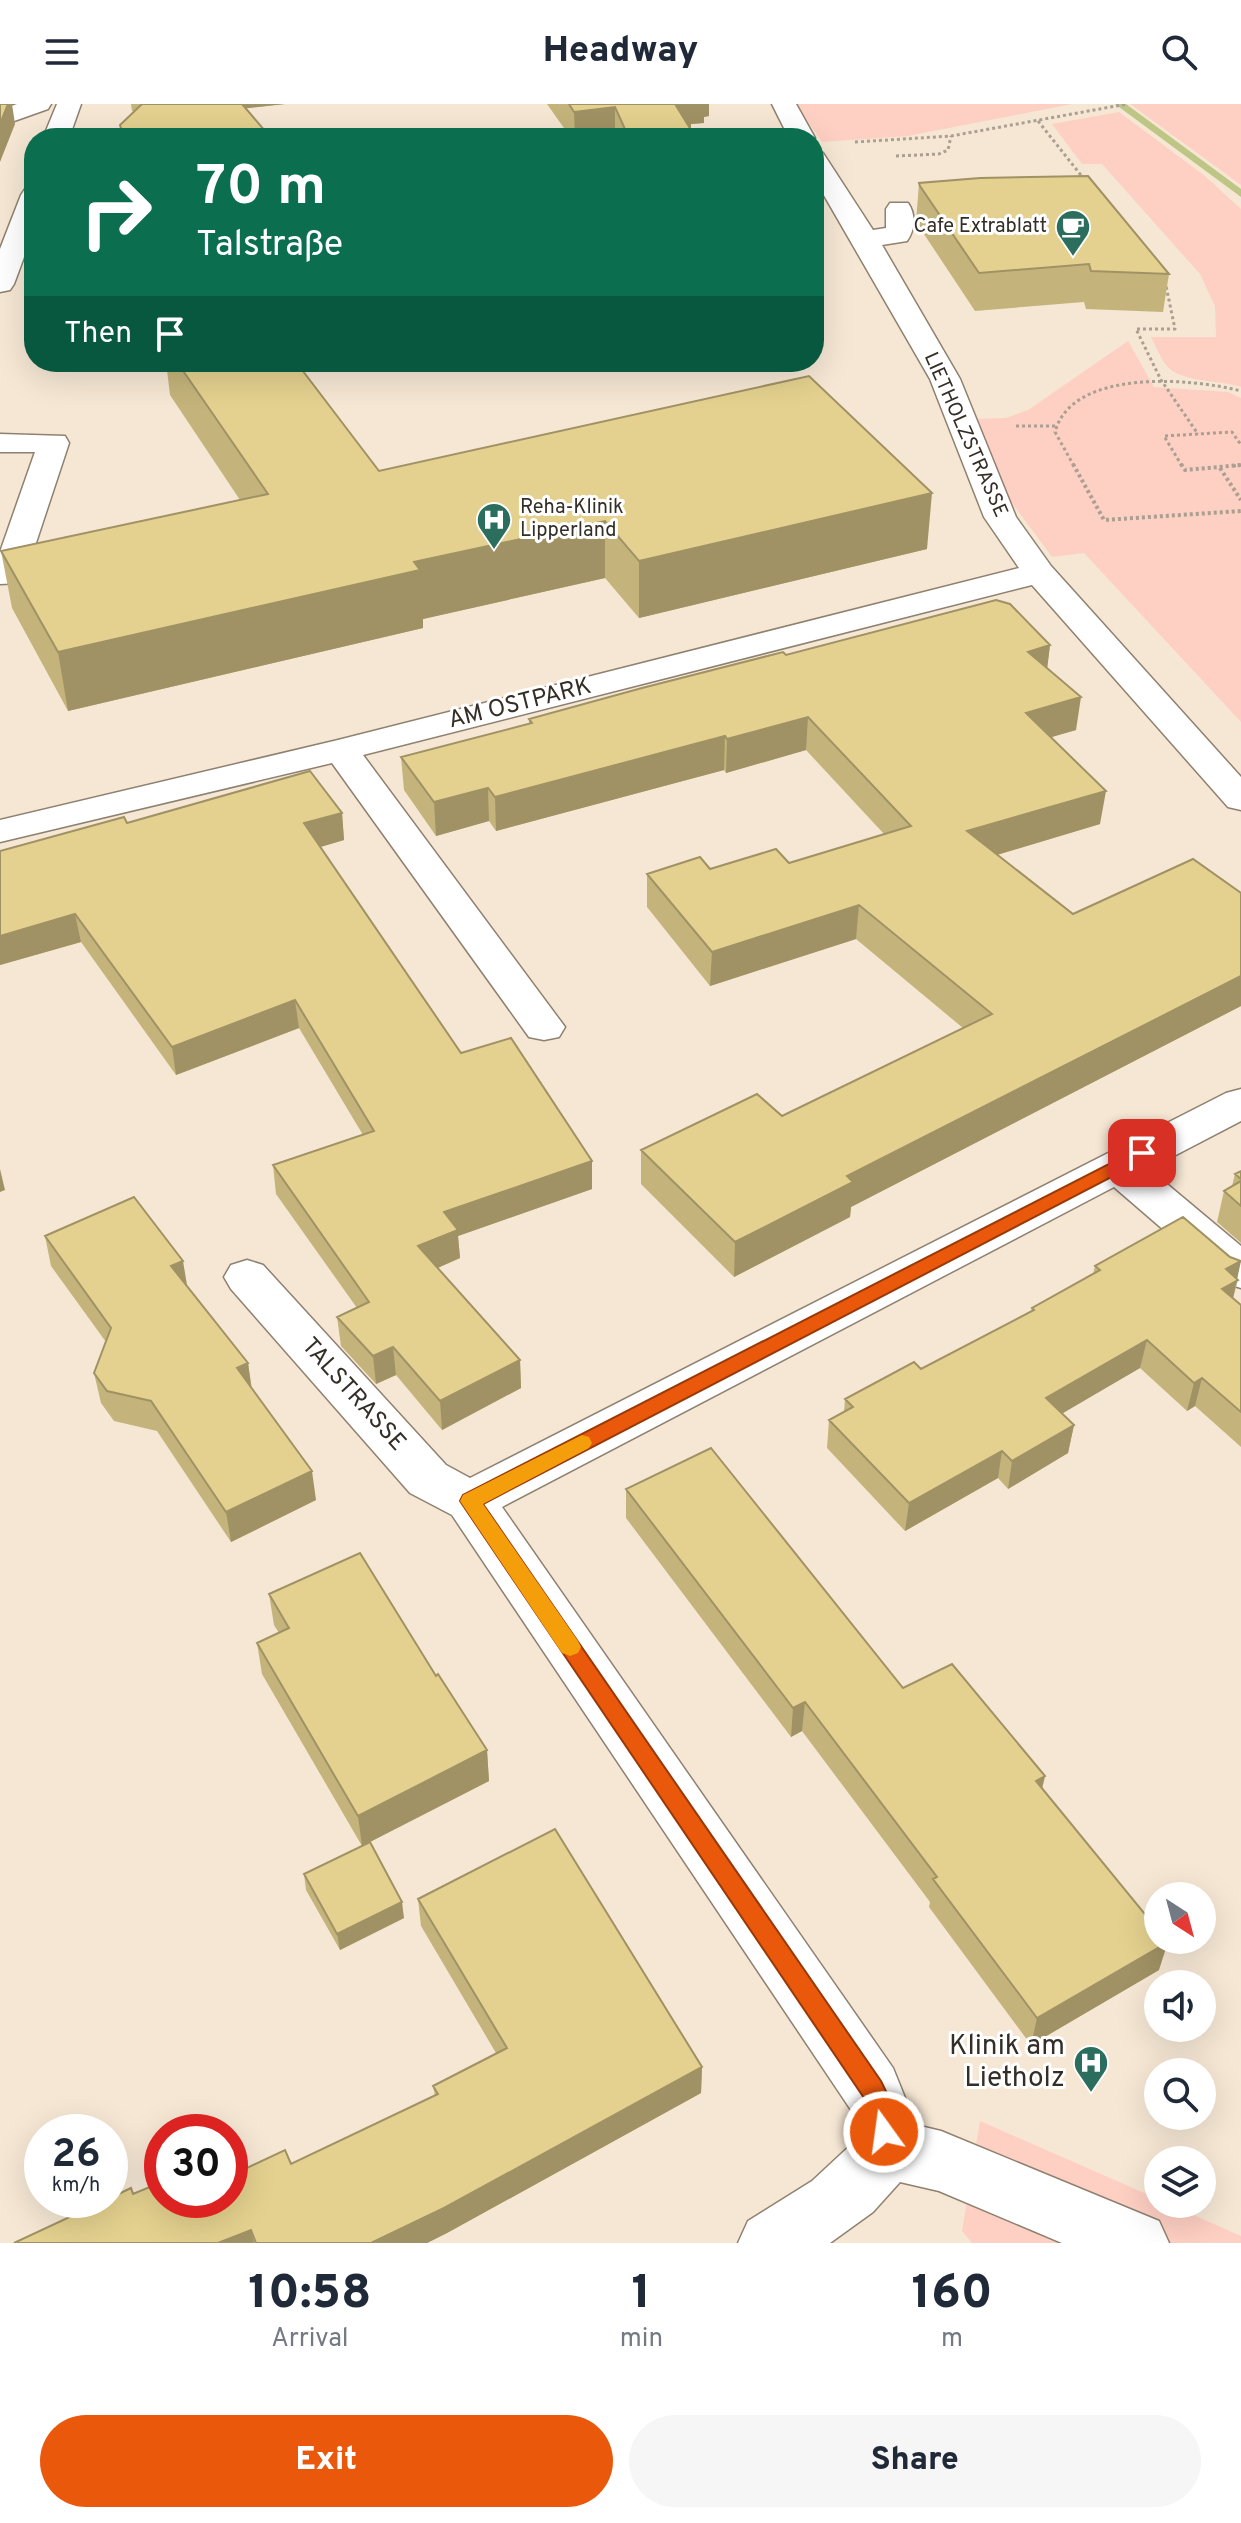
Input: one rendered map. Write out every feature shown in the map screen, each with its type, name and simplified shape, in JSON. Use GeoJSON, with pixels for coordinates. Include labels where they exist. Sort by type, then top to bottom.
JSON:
{"type":"FeatureCollection","features":[{"type":"Feature","properties":{"kind":"street"},"geometry":{"type":"LineString","coordinates":[[0,119],[39,104]]}},
{"type":"Feature","properties":{"kind":"street"},"geometry":{"type":"LineString","coordinates":[[60,128],[69,104]]}},
{"type":"Feature","properties":{"kind":"street"},"geometry":{"type":"LineString","coordinates":[[784,104],[797,128]]}},
{"type":"Feature","properties":{"kind":"street","name":"LIETHOLZSTRASSE"},"geometry":{"type":"LineString","coordinates":[[824,174],[945,379],[1000,517],[1039,573],[1241,799]]}},
{"type":"Feature","properties":{"kind":"street"},"geometry":{"type":"LineString","coordinates":[[865,239],[898,235],[899,209]]}},
{"type":"Feature","properties":{"kind":"street"},"geometry":{"type":"LineString","coordinates":[[0,284],[24,221]]}},
{"type":"Feature","properties":{"kind":"street"},"geometry":{"type":"LineString","coordinates":[[0,443],[54,443],[8,576]]}},
{"type":"Feature","properties":{"kind":"street","name":"AM OSTPARK"},"geometry":{"type":"LineString","coordinates":[[0,831],[341,750],[1039,573]]}},
{"type":"Feature","properties":{"kind":"street"},"geometry":{"type":"LineString","coordinates":[[341,750],[544,1027]]}},
{"type":"Feature","properties":{"kind":"street"},"geometry":{"type":"LineString","coordinates":[[470,1501],[1241,1103]]}},
{"type":"Feature","properties":{"kind":"street"},"geometry":{"type":"LineString","coordinates":[[1117,1166],[1241,1271]]}},
{"type":"Feature","properties":{"kind":"street","name":"TALSTRASSE"},"geometry":{"type":"LineString","coordinates":[[247,1277],[428,1479],[470,1501],[872,2089],[885,2116],[884,2148]]}},
{"type":"Feature","properties":{"kind":"street"},"geometry":{"type":"LineString","coordinates":[[770,2243],[802,2225],[863,2179],[884,2148],[941,2161],[1137,2243]]}},
{"type":"Feature","properties":{"kind":"path"},"geometry":{"type":"LineString","coordinates":[[847,142],[951,136],[1127,104]]}},
{"type":"Feature","properties":{"kind":"path"},"geometry":{"type":"LineString","coordinates":[[1038,121],[1092,189]]}},
{"type":"Feature","properties":{"kind":"path"},"geometry":{"type":"LineString","coordinates":[[896,156],[939,154],[948,150],[951,136]]}},
{"type":"Feature","properties":{"kind":"path"},"geometry":{"type":"LineString","coordinates":[[1158,273],[1167,285],[1175,329],[1136,329],[1161,380],[1198,434]]}},
{"type":"Feature","properties":{"kind":"path"},"geometry":{"type":"LineString","coordinates":[[1241,391],[1217,384],[1161,380],[1111,389],[1085,397],[1067,409],[1055,426],[1055,432],[1104,520],[1241,511]]}},
{"type":"Feature","properties":{"kind":"path"},"geometry":{"type":"LineString","coordinates":[[1006,427],[1055,426]]}},
{"type":"Feature","properties":{"kind":"path"},"geometry":{"type":"LineString","coordinates":[[1241,445],[1232,432],[1164,436],[1185,470],[1241,465]]}},
{"type":"Feature","properties":{"kind":"path"},"geometry":{"type":"LineString","coordinates":[[1219,467],[1241,500]]}},
{"type":"Feature","properties":{"kind":"shaded area"},"geometry":{"type":"Polygon","coordinates":[[[796,104],[1072,104],[908,136],[824,142],[824,128],[812,128],[796,104]]]}},
{"type":"Feature","properties":{"kind":"shaded area"},"geometry":{"type":"Polygon","coordinates":[[[1130,104],[1241,104],[1241,185],[1130,104]]]}},
{"type":"Feature","properties":{"kind":"shaded area"},"geometry":{"type":"Polygon","coordinates":[[[1119,112],[1205,176],[1241,209],[1241,387],[1187,377],[1165,364],[1151,337],[1216,337],[1215,306],[1200,274],[1102,164],[1082,164],[1052,124],[1119,112]]]}},
{"type":"Feature","properties":{"kind":"shaded area"},"geometry":{"type":"Polygon","coordinates":[[[1128,341],[1154,387],[1228,392],[1241,398],[1241,722],[1084,553],[1052,557],[998,484],[973,419],[1006,418],[1028,410],[1128,341]]]}},
{"type":"Feature","properties":{"kind":"shaded area"},"geometry":{"type":"Polygon","coordinates":[[[980,2121],[1144,2193],[1144,2218],[1200,2218],[1241,2236],[1241,2243],[972,2243],[962,2231],[980,2121]]]}},
{"type":"Feature","properties":{"kind":"building"},"geometry":{"type":"Polygon","coordinates":[[[0,104],[8,104],[0,124],[0,104]]]}},
{"type":"Feature","properties":{"kind":"building"},"geometry":{"type":"Polygon","coordinates":[[[142,104],[242,104],[262,128],[121,128],[120,125],[142,104]]]}},
{"type":"Feature","properties":{"kind":"building"},"geometry":{"type":"Polygon","coordinates":[[[569,104],[675,104],[690,128],[624,128],[615,107],[574,112],[569,104]]]}},
{"type":"Feature","properties":{"kind":"building"},"geometry":{"type":"Polygon","coordinates":[[[1088,176],[1169,274],[1091,271],[1089,264],[979,273],[919,183],[980,178],[1088,176]]]}},
{"type":"Feature","properties":{"kind":"building"},"geometry":{"type":"Polygon","coordinates":[[[184,372],[304,372],[379,471],[809,376],[932,493],[639,561],[605,521],[414,562],[420,570],[58,652],[1,551],[268,494],[184,372]]]}},
{"type":"Feature","properties":{"kind":"building"},"geometry":{"type":"Polygon","coordinates":[[[996,600],[1010,604],[1050,645],[1028,652],[1081,697],[1026,713],[1106,791],[967,831],[1073,914],[1193,859],[1241,893],[1241,976],[847,1176],[853,1182],[735,1242],[641,1150],[757,1094],[782,1116],[992,1014],[859,905],[712,952],[647,874],[700,857],[710,869],[776,849],[789,863],[911,826],[808,717],[495,797],[488,788],[434,802],[401,757],[532,723],[529,719],[642,688],[783,652],[786,655],[996,600]]]}},
{"type":"Feature","properties":{"kind":"building"},"geometry":{"type":"Polygon","coordinates":[[[310,771],[342,813],[304,823],[461,1053],[511,1038],[592,1161],[444,1212],[458,1230],[418,1246],[520,1360],[440,1401],[393,1347],[373,1356],[337,1317],[369,1302],[273,1165],[374,1131],[295,1000],[172,1047],[75,914],[0,936],[0,851],[124,817],[127,823],[310,771]]]}},
{"type":"Feature","properties":{"kind":"building"},"geometry":{"type":"Polygon","coordinates":[[[1241,1181],[1241,1206],[1224,1191],[1241,1181]]]}},
{"type":"Feature","properties":{"kind":"building"},"geometry":{"type":"Polygon","coordinates":[[[134,1197],[183,1261],[171,1266],[248,1363],[237,1368],[312,1471],[226,1512],[151,1401],[107,1391],[94,1373],[111,1328],[45,1236],[134,1197]]]}},
{"type":"Feature","properties":{"kind":"building"},"geometry":{"type":"Polygon","coordinates":[[[1183,1217],[1230,1257],[1241,1261],[1226,1269],[1238,1280],[1222,1289],[1241,1305],[1241,1412],[1202,1378],[1194,1383],[1147,1340],[1046,1398],[1074,1425],[1012,1461],[1002,1451],[909,1503],[829,1420],[853,1407],[845,1399],[914,1362],[921,1369],[1034,1310],[1032,1308],[1100,1270],[1095,1266],[1183,1217]]]}},
{"type":"Feature","properties":{"kind":"building"},"geometry":{"type":"Polygon","coordinates":[[[711,1448],[903,1688],[952,1664],[1045,1776],[1036,1781],[1144,1913],[1144,1954],[1147,1954],[1037,2018],[933,1879],[937,1877],[805,1702],[793,1708],[626,1489],[711,1448]]]}},
{"type":"Feature","properties":{"kind":"building"},"geometry":{"type":"Polygon","coordinates":[[[360,1553],[436,1676],[438,1674],[487,1750],[358,1816],[257,1643],[289,1628],[269,1594],[360,1553]]]}},
{"type":"Feature","properties":{"kind":"building"},"geometry":{"type":"Polygon","coordinates":[[[555,1829],[702,2067],[444,2208],[371,2243],[256,2243],[251,2230],[218,2243],[14,2243],[67,2218],[128,2218],[128,2189],[131,2188],[133,2194],[144,2189],[144,2218],[248,2218],[248,2167],[285,2150],[291,2164],[438,2094],[433,2086],[507,2048],[418,1899],[555,1829]]]}},
{"type":"Feature","properties":{"kind":"building"},"geometry":{"type":"Polygon","coordinates":[[[370,1842],[402,1902],[337,1934],[304,1874],[370,1842]]]}},
{"type":"Feature","properties":{"kind":"waterway"},"geometry":{"type":"LineString","coordinates":[[1120,104],[1241,194]]}},
{"type":"Feature","properties":{"kind":"slow traffic"},"geometry":{"type":"LineString","coordinates":[[570,1647],[470,1501],[582,1443]]}},
{"type":"Feature","properties":{"kind":"place","name":"Cafe Extrablatt"},"geometry":{"type":"Point","coordinates":[1073,258]}},
{"type":"Feature","properties":{"kind":"place","name":"Reha-Klinik Lipperland"},"geometry":{"type":"Point","coordinates":[494,551]}},
{"type":"Feature","properties":{"kind":"place","name":"Klinik am Lietholz"},"geometry":{"type":"Point","coordinates":[1091,2094]}},
{"type":"Feature","properties":{"kind":"route"},"geometry":{"type":"LineString","coordinates":[[884,2132],[885,2116],[872,2089],[470,1501],[1142,1153]]}}]}
